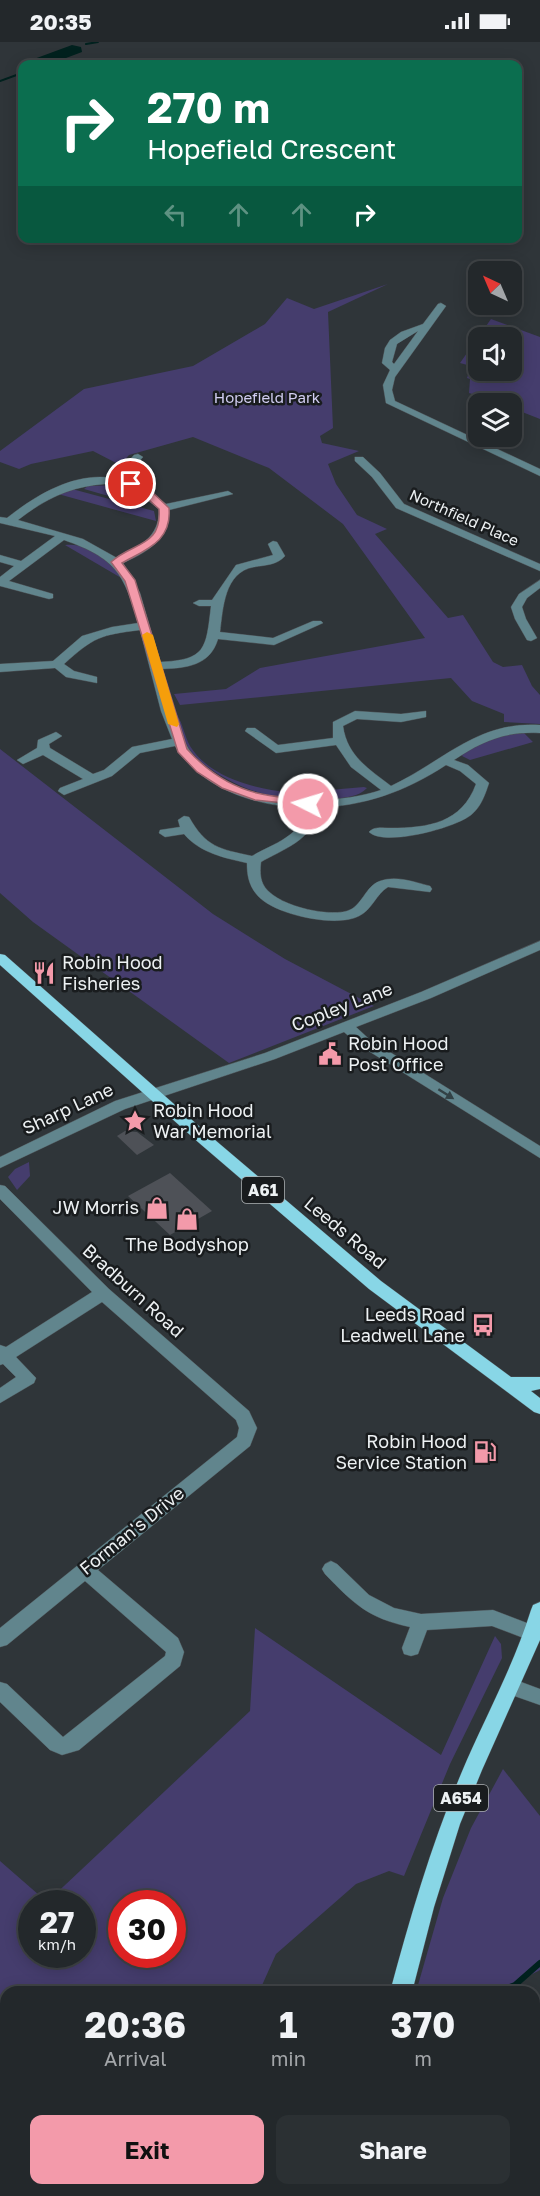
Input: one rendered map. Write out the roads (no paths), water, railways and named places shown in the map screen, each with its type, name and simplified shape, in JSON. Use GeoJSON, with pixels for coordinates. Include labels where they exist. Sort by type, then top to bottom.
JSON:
{"type":"FeatureCollection","features":[{"type":"Feature","properties":{"kind":"main road","name":"Leeds Road"},"geometry":{"type":"LineString","coordinates":[[0,958],[153,1094],[375,1285],[540,1407]]}},
{"type":"Feature","properties":{"kind":"main road"},"geometry":{"type":"LineString","coordinates":[[508,1383],[540,1383]]}},
{"type":"Feature","properties":{"kind":"main road","name":"A654"},"geometry":{"type":"LineString","coordinates":[[403,1986],[440,1849],[473,1769],[513,1687],[534,1634],[540,1610]]}},
{"type":"Feature","properties":{"kind":"street"},"geometry":{"type":"LineString","coordinates":[[441,306],[388,380],[387,396],[399,409],[540,473]]}},
{"type":"Feature","properties":{"kind":"street"},"geometry":{"type":"LineString","coordinates":[[395,369],[387,363],[390,344],[409,331],[426,326]]}},
{"type":"Feature","properties":{"kind":"street"},"geometry":{"type":"LineString","coordinates":[[117,480],[138,457]]}},
{"type":"Feature","properties":{"kind":"street","name":"Northfield Place"},"geometry":{"type":"LineString","coordinates":[[359,459],[372,467],[383,488],[400,507],[540,568]]}},
{"type":"Feature","properties":{"kind":"street"},"geometry":{"type":"LineString","coordinates":[[4,521],[33,501],[50,493],[88,482],[117,480],[144,490],[164,508],[165,521],[161,533],[151,543],[116,562]]}},
{"type":"Feature","properties":{"kind":"street"},"geometry":{"type":"LineString","coordinates":[[164,508],[228,494]]}},
{"type":"Feature","properties":{"kind":"street"},"geometry":{"type":"LineString","coordinates":[[4,521],[85,545],[116,562],[130,580],[178,742],[190,760],[201,770],[226,785],[255,796],[308,804],[344,802],[390,791],[424,774],[482,736],[515,728],[540,729]]}},
{"type":"Feature","properties":{"kind":"street"},"geometry":{"type":"LineString","coordinates":[[0,582],[61,537]]}},
{"type":"Feature","properties":{"kind":"street"},"geometry":{"type":"LineString","coordinates":[[156,666],[184,663],[203,657],[208,651],[213,635],[219,594],[237,569],[264,564],[279,556],[273,544]]}},
{"type":"Feature","properties":{"kind":"street"},"geometry":{"type":"LineString","coordinates":[[0,558],[24,566]]}},
{"type":"Feature","properties":{"kind":"street"},"geometry":{"type":"LineString","coordinates":[[0,582],[49,596]]}},
{"type":"Feature","properties":{"kind":"street"},"geometry":{"type":"LineString","coordinates":[[531,638],[515,606],[519,598],[540,583]]}},
{"type":"Feature","properties":{"kind":"street"},"geometry":{"type":"LineString","coordinates":[[199,603],[217,603]]}},
{"type":"Feature","properties":{"kind":"street"},"geometry":{"type":"LineString","coordinates":[[213,635],[274,642],[317,623]]}},
{"type":"Feature","properties":{"kind":"street"},"geometry":{"type":"LineString","coordinates":[[0,668],[57,664],[86,638],[112,630],[145,626]]}},
{"type":"Feature","properties":{"kind":"street"},"geometry":{"type":"LineString","coordinates":[[57,664],[70,674],[93,680]]}},
{"type":"Feature","properties":{"kind":"street"},"geometry":{"type":"LineString","coordinates":[[390,791],[348,759],[338,725],[355,715],[401,718],[422,714]]}},
{"type":"Feature","properties":{"kind":"street"},"geometry":{"type":"LineString","coordinates":[[251,731],[276,749],[341,741]]}},
{"type":"Feature","properties":{"kind":"street"},"geometry":{"type":"LineString","coordinates":[[23,760],[46,740],[93,778]]}},
{"type":"Feature","properties":{"kind":"street"},"geometry":{"type":"LineString","coordinates":[[64,791],[121,764],[136,750],[178,742]]}},
{"type":"Feature","properties":{"kind":"street"},"geometry":{"type":"LineString","coordinates":[[375,832],[401,837],[441,826],[460,818],[477,801],[483,783],[464,768],[444,760]]}},
{"type":"Feature","properties":{"kind":"street"},"geometry":{"type":"LineString","coordinates":[[165,833],[185,825],[196,839],[216,849],[254,860],[301,833],[310,823],[311,813],[308,804]]}},
{"type":"Feature","properties":{"kind":"street"},"geometry":{"type":"LineString","coordinates":[[254,860],[254,878],[262,894],[289,909],[309,914],[347,916],[355,913],[374,890],[386,884],[425,889]]}},
{"type":"Feature","properties":{"kind":"street","name":"Copley Lane"},"geometry":{"type":"LineString","coordinates":[[153,1094],[236,1069],[426,995],[540,945]]}},
{"type":"Feature","properties":{"kind":"street"},"geometry":{"type":"LineString","coordinates":[[346,1026],[364,1042],[540,1153]]}},
{"type":"Feature","properties":{"kind":"street","name":"Sharp Lane"},"geometry":{"type":"LineString","coordinates":[[0,1163],[120,1105],[153,1094]]}},
{"type":"Feature","properties":{"kind":"street","name":"Bradburn Road"},"geometry":{"type":"LineString","coordinates":[[0,1190],[103,1293],[243,1416]]}},
{"type":"Feature","properties":{"kind":"street"},"geometry":{"type":"LineString","coordinates":[[0,1396],[28,1378],[2,1355],[103,1293]]}},
{"type":"Feature","properties":{"kind":"street","name":"Forman's Drive"},"geometry":{"type":"LineString","coordinates":[[0,1639],[244,1441],[248,1428],[243,1416]]}},
{"type":"Feature","properties":{"kind":"street"},"geometry":{"type":"LineString","coordinates":[[331,1569],[363,1600],[390,1615],[421,1622],[454,1622],[493,1618],[534,1634]]}},
{"type":"Feature","properties":{"kind":"street"},"geometry":{"type":"LineString","coordinates":[[0,1690],[57,1744],[66,1746],[72,1744],[173,1660],[175,1652],[171,1644],[85,1570]]}},
{"type":"Feature","properties":{"kind":"street"},"geometry":{"type":"LineString","coordinates":[[411,1648],[421,1622]]}},
{"type":"Feature","properties":{"kind":"street"},"geometry":{"type":"LineString","coordinates":[[513,1687],[540,1697]]}},
{"type":"Feature","properties":{"kind":"waterway"},"geometry":{"type":"LineString","coordinates":[[86,44],[98,42]]}},
{"type":"Feature","properties":{"kind":"waterway"},"geometry":{"type":"LineString","coordinates":[[0,81],[18,74]]}},
{"type":"Feature","properties":{"kind":"waterway"},"geometry":{"type":"LineString","coordinates":[[512,1986],[540,1963]]}},
{"type":"Feature","properties":{"kind":"place","name":"Robin Hood Fisheries"},"geometry":{"type":"Point","coordinates":[44,973]}},
{"type":"Feature","properties":{"kind":"place","name":"Robin Hood Post Office"},"geometry":{"type":"Point","coordinates":[330,1054]}},
{"type":"Feature","properties":{"kind":"place","name":"Robin Hood War Memorial"},"geometry":{"type":"Point","coordinates":[135,1121]}},
{"type":"Feature","properties":{"kind":"place","name":"JW Morris"},"geometry":{"type":"Point","coordinates":[157,1208]}},
{"type":"Feature","properties":{"kind":"place","name":"The Bodyshop"},"geometry":{"type":"Point","coordinates":[187,1219]}},
{"type":"Feature","properties":{"kind":"place","name":"Leeds Road Leadwell Lane"},"geometry":{"type":"Point","coordinates":[483,1325]}},
{"type":"Feature","properties":{"kind":"place","name":"Robin Hood Service Station"},"geometry":{"type":"Point","coordinates":[485,1452]}},
{"type":"Feature","properties":{"kind":"park label","name":"Hopefield Park"},"geometry":{"type":"Point","coordinates":[267,398]}}]}
